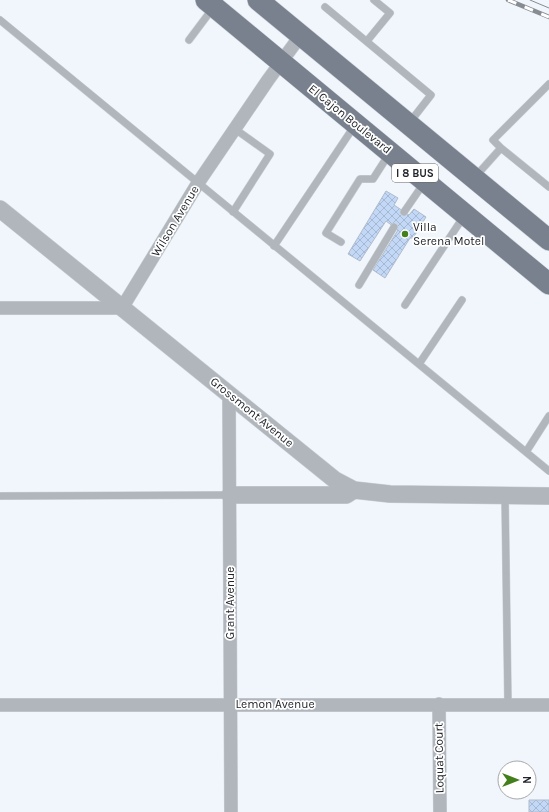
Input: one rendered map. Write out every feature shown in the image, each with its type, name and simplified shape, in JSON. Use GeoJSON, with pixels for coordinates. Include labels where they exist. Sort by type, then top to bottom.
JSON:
{"type":"FeatureCollection","features":[{"type":"Feature","properties":{"kind":"main road","name":"I 8 BUS"},"geometry":{"type":"LineString","coordinates":[[258,0],[549,240]]}},
{"type":"Feature","properties":{"kind":"main road","name":"El Cajon Boulevard"},"geometry":{"type":"LineString","coordinates":[[210,3],[549,284]]}},
{"type":"Feature","properties":{"kind":"street","name":"Wilson Avenue"},"geometry":{"type":"LineString","coordinates":[[122,308],[198,183],[301,35]]}},
{"type":"Feature","properties":{"kind":"street","name":"Grossmont Avenue"},"geometry":{"type":"LineString","coordinates":[[0,209],[335,480],[354,490],[390,494],[549,496]]}},
{"type":"Feature","properties":{"kind":"street"},"geometry":{"type":"LineString","coordinates":[[0,308],[122,308]]}},
{"type":"Feature","properties":{"kind":"street","name":"Grant Avenue"},"geometry":{"type":"LineString","coordinates":[[229,395],[231,812]]}},
{"type":"Feature","properties":{"kind":"street"},"geometry":{"type":"LineString","coordinates":[[230,495],[346,495],[354,490]]}},
{"type":"Feature","properties":{"kind":"street","name":"Lemon Avenue"},"geometry":{"type":"LineString","coordinates":[[0,704],[549,704]]}},
{"type":"Feature","properties":{"kind":"street","name":"Loquat Court"},"geometry":{"type":"LineString","coordinates":[[439,704],[440,812]]}},
{"type":"Feature","properties":{"kind":"lane"},"geometry":{"type":"LineString","coordinates":[[367,41],[390,13],[374,0]]}},
{"type":"Feature","properties":{"kind":"lane"},"geometry":{"type":"LineString","coordinates":[[189,40],[210,3]]}},
{"type":"Feature","properties":{"kind":"lane"},"geometry":{"type":"LineString","coordinates":[[326,7],[431,95],[409,124]]}},
{"type":"Feature","properties":{"kind":"lane"},"geometry":{"type":"LineString","coordinates":[[0,20],[549,471]]}},
{"type":"Feature","properties":{"kind":"lane"},"geometry":{"type":"LineString","coordinates":[[549,84],[493,140],[549,187]]}},
{"type":"Feature","properties":{"kind":"lane"},"geometry":{"type":"LineString","coordinates":[[274,246],[356,124]]}},
{"type":"Feature","properties":{"kind":"lane"},"geometry":{"type":"LineString","coordinates":[[233,212],[270,154],[235,129]]}},
{"type":"Feature","properties":{"kind":"lane"},"geometry":{"type":"LineString","coordinates":[[475,178],[501,148]]}},
{"type":"Feature","properties":{"kind":"lane"},"geometry":{"type":"LineString","coordinates":[[341,242],[326,233],[360,179],[373,178],[390,152]]}},
{"type":"Feature","properties":{"kind":"lane"},"geometry":{"type":"LineString","coordinates":[[404,212],[425,181]]}},
{"type":"Feature","properties":{"kind":"lane"},"geometry":{"type":"LineString","coordinates":[[404,305],[465,214]]}},
{"type":"Feature","properties":{"kind":"lane"},"geometry":{"type":"LineString","coordinates":[[359,285],[394,227]]}},
{"type":"Feature","properties":{"kind":"lane"},"geometry":{"type":"LineString","coordinates":[[419,364],[462,300]]}},
{"type":"Feature","properties":{"kind":"lane"},"geometry":{"type":"LineString","coordinates":[[526,452],[549,416]]}},
{"type":"Feature","properties":{"kind":"lane"},"geometry":{"type":"LineString","coordinates":[[0,496],[230,495]]}},
{"type":"Feature","properties":{"kind":"lane"},"geometry":{"type":"LineString","coordinates":[[505,496],[508,704]]}},
{"type":"Feature","properties":{"kind":"building","name":"Villa Serena Motel"},"geometry":{"type":"Polygon","coordinates":[[[386,191],[398,198],[394,205],[409,215],[414,209],[426,217],[413,238],[410,238],[385,278],[373,270],[398,230],[386,221],[360,261],[348,254],[386,191]]]}},
{"type":"Feature","properties":{"kind":"building"},"geometry":{"type":"Polygon","coordinates":[[[529,800],[549,800],[549,812],[529,812],[529,800]]]}},
{"type":"Feature","properties":{"kind":"tram line"},"geometry":{"type":"LineString","coordinates":[[530,0],[549,8]]}},
{"type":"Feature","properties":{"kind":"railway"},"geometry":{"type":"LineString","coordinates":[[508,0],[549,17]]}},
{"type":"Feature","properties":{"kind":"place","name":"Villa Serena Motel"},"geometry":{"type":"Point","coordinates":[405,234]}}]}
